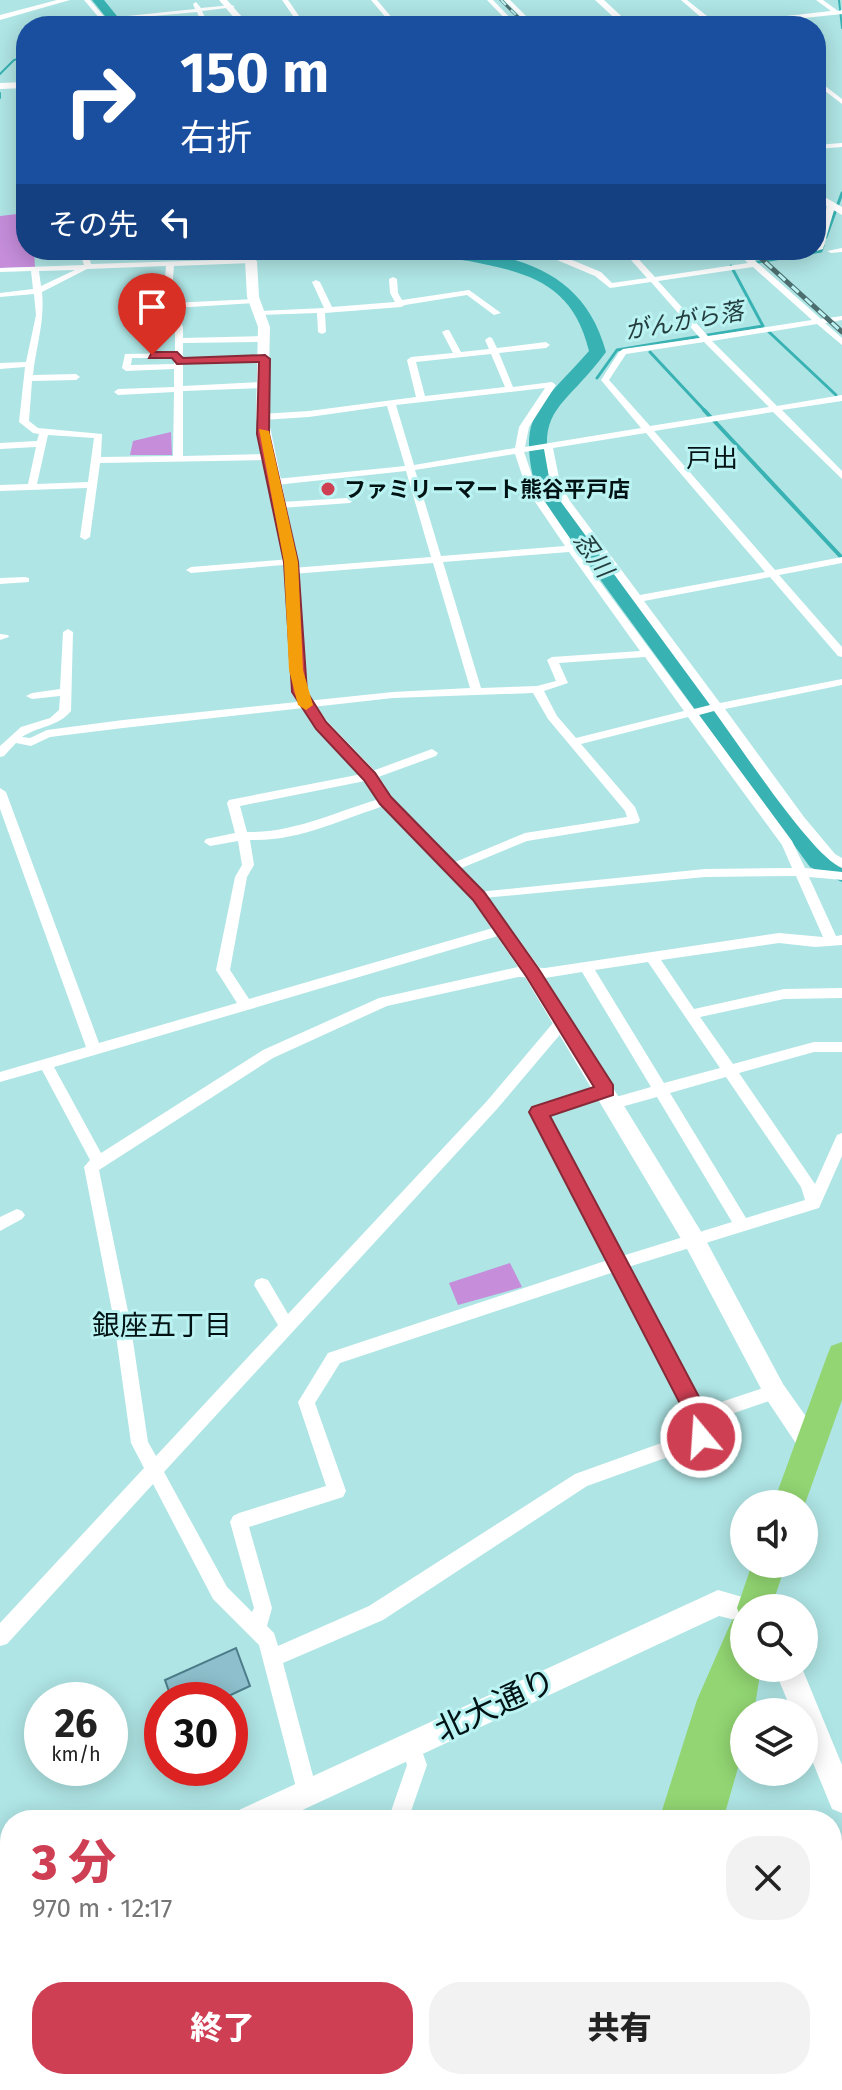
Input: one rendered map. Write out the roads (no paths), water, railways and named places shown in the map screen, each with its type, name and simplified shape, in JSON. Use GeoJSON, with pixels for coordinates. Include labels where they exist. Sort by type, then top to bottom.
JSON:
{"type":"FeatureCollection","features":[{"type":"Feature","properties":{"kind":"highway"},"geometry":{"type":"LineString","coordinates":[[794,1490],[842,1356]]}},
{"type":"Feature","properties":{"kind":"highway"},"geometry":{"type":"LineString","coordinates":[[681,1810],[715,1700],[730,1665]]}},
{"type":"Feature","properties":{"kind":"highway"},"geometry":{"type":"LineString","coordinates":[[707,1810],[737,1709],[741,1682]]}},
{"type":"Feature","properties":{"kind":"street"},"geometry":{"type":"LineString","coordinates":[[0,18],[66,0]]}},
{"type":"Feature","properties":{"kind":"street"},"geometry":{"type":"LineString","coordinates":[[87,0],[101,16]]}},
{"type":"Feature","properties":{"kind":"street"},"geometry":{"type":"LineString","coordinates":[[194,0],[202,16]]}},
{"type":"Feature","properties":{"kind":"street"},"geometry":{"type":"LineString","coordinates":[[374,0],[388,16]]}},
{"type":"Feature","properties":{"kind":"street"},"geometry":{"type":"LineString","coordinates":[[490,0],[505,16]]}},
{"type":"Feature","properties":{"kind":"street"},"geometry":{"type":"LineString","coordinates":[[507,0],[523,16]]}},
{"type":"Feature","properties":{"kind":"street"},"geometry":{"type":"LineString","coordinates":[[599,0],[617,16]]}},
{"type":"Feature","properties":{"kind":"street"},"geometry":{"type":"LineString","coordinates":[[684,0],[703,16]]}},
{"type":"Feature","properties":{"kind":"street"},"geometry":{"type":"LineString","coordinates":[[819,0],[838,12]]}},
{"type":"Feature","properties":{"kind":"street"},"geometry":{"type":"LineString","coordinates":[[834,0],[838,12]]}},
{"type":"Feature","properties":{"kind":"street"},"geometry":{"type":"LineString","coordinates":[[130,16],[201,12],[228,4]]}},
{"type":"Feature","properties":{"kind":"street"},"geometry":{"type":"LineString","coordinates":[[807,16],[838,12]]}},
{"type":"Feature","properties":{"kind":"street"},"geometry":{"type":"LineString","coordinates":[[826,88],[842,102]]}},
{"type":"Feature","properties":{"kind":"street"},"geometry":{"type":"LineString","coordinates":[[826,233],[837,209]]}},
{"type":"Feature","properties":{"kind":"street"},"geometry":{"type":"LineString","coordinates":[[831,251],[842,250]]}},
{"type":"Feature","properties":{"kind":"street"},"geometry":{"type":"LineString","coordinates":[[86,260],[88,266]]}},
{"type":"Feature","properties":{"kind":"street"},"geometry":{"type":"LineString","coordinates":[[0,270],[206,260]]}},
{"type":"Feature","properties":{"kind":"street"},"geometry":{"type":"LineString","coordinates":[[253,260],[264,339],[262,417],[291,567],[296,670],[306,707],[370,776],[386,801],[478,896],[532,972],[694,1240],[775,1392],[810,1443]]}},
{"type":"Feature","properties":{"kind":"street"},"geometry":{"type":"LineString","coordinates":[[563,260],[598,274],[610,286],[751,264]]}},
{"type":"Feature","properties":{"kind":"street"},"geometry":{"type":"LineString","coordinates":[[635,260],[704,337],[842,476]]}},
{"type":"Feature","properties":{"kind":"street"},"geometry":{"type":"LineString","coordinates":[[747,260],[842,342]]}},
{"type":"Feature","properties":{"kind":"street"},"geometry":{"type":"LineString","coordinates":[[170,263],[168,306],[179,327],[176,389],[178,458]]}},
{"type":"Feature","properties":{"kind":"street"},"geometry":{"type":"LineString","coordinates":[[0,295],[38,291],[88,266]]}},
{"type":"Feature","properties":{"kind":"street"},"geometry":{"type":"LineString","coordinates":[[35,269],[40,315],[29,364],[24,422],[44,432],[99,436],[85,537]]}},
{"type":"Feature","properties":{"kind":"street"},"geometry":{"type":"LineString","coordinates":[[393,279],[394,293],[401,305]]}},
{"type":"Feature","properties":{"kind":"street"},"geometry":{"type":"LineString","coordinates":[[316,282],[326,311],[322,332]]}},
{"type":"Feature","properties":{"kind":"street"},"geometry":{"type":"LineString","coordinates":[[168,306],[326,311],[401,305],[469,292],[497,313]]}},
{"type":"Feature","properties":{"kind":"street"},"geometry":{"type":"LineString","coordinates":[[842,318],[623,352],[605,380],[842,654]]}},
{"type":"Feature","properties":{"kind":"street"},"geometry":{"type":"LineString","coordinates":[[446,332],[459,355]]}},
{"type":"Feature","properties":{"kind":"street"},"geometry":{"type":"LineString","coordinates":[[178,341],[264,339]]}},
{"type":"Feature","properties":{"kind":"street"},"geometry":{"type":"LineString","coordinates":[[489,340],[510,390]]}},
{"type":"Feature","properties":{"kind":"street"},"geometry":{"type":"LineString","coordinates":[[421,399],[411,360],[546,345]]}},
{"type":"Feature","properties":{"kind":"street"},"geometry":{"type":"LineString","coordinates":[[177,361],[128,356],[126,368],[177,361],[265,359]]}},
{"type":"Feature","properties":{"kind":"street"},"geometry":{"type":"LineString","coordinates":[[0,366],[29,364]]}},
{"type":"Feature","properties":{"kind":"street"},"geometry":{"type":"LineString","coordinates":[[28,378],[76,377]]}},
{"type":"Feature","properties":{"kind":"street"},"geometry":{"type":"LineString","coordinates":[[118,392],[263,385]]}},
{"type":"Feature","properties":{"kind":"street"},"geometry":{"type":"LineString","coordinates":[[262,417],[552,385],[524,427],[521,450],[532,490],[571,549],[788,844],[837,940]]}},
{"type":"Feature","properties":{"kind":"street"},"geometry":{"type":"LineString","coordinates":[[276,482],[410,468],[842,398]]}},
{"type":"Feature","properties":{"kind":"street"},"geometry":{"type":"LineString","coordinates":[[391,403],[476,691]]}},
{"type":"Feature","properties":{"kind":"street"},"geometry":{"type":"LineString","coordinates":[[32,487],[44,432]]}},
{"type":"Feature","properties":{"kind":"street"},"geometry":{"type":"LineString","coordinates":[[0,446],[41,444]]}},
{"type":"Feature","properties":{"kind":"street"},"geometry":{"type":"LineString","coordinates":[[545,446],[555,483],[800,820],[831,857],[842,864]]}},
{"type":"Feature","properties":{"kind":"street"},"geometry":{"type":"LineString","coordinates":[[96,460],[269,457]]}},
{"type":"Feature","properties":{"kind":"street"},"geometry":{"type":"LineString","coordinates":[[0,488],[92,485]]}},
{"type":"Feature","properties":{"kind":"street"},"geometry":{"type":"LineString","coordinates":[[281,505],[347,501]]}},
{"type":"Feature","properties":{"kind":"street"},"geometry":{"type":"LineString","coordinates":[[191,570],[439,560],[571,549]]}},
{"type":"Feature","properties":{"kind":"street"},"geometry":{"type":"LineString","coordinates":[[638,599],[842,560]]}},
{"type":"Feature","properties":{"kind":"street"},"geometry":{"type":"LineString","coordinates":[[0,581],[25,580]]}},
{"type":"Feature","properties":{"kind":"street"},"geometry":{"type":"LineString","coordinates":[[0,753],[20,730],[60,719],[65,711],[68,632]]}},
{"type":"Feature","properties":{"kind":"street"},"geometry":{"type":"LineString","coordinates":[[13,739],[31,742],[47,734],[123,724],[306,707],[393,695],[537,689],[562,683],[552,660],[647,654]]}},
{"type":"Feature","properties":{"kind":"street"},"geometry":{"type":"LineString","coordinates":[[575,742],[693,713],[842,682]]}},
{"type":"Feature","properties":{"kind":"street"},"geometry":{"type":"LineString","coordinates":[[452,868],[525,837],[634,820],[631,810],[552,717],[537,689]]}},
{"type":"Feature","properties":{"kind":"street"},"geometry":{"type":"LineString","coordinates":[[32,696],[65,692]]}},
{"type":"Feature","properties":{"kind":"street"},"geometry":{"type":"LineString","coordinates":[[246,1005],[223,970],[241,877],[248,865],[233,803],[370,776],[432,753]]}},
{"type":"Feature","properties":{"kind":"street"},"geometry":{"type":"LineString","coordinates":[[0,792],[94,1049]]}},
{"type":"Feature","properties":{"kind":"street"},"geometry":{"type":"LineString","coordinates":[[210,842],[243,836],[263,838],[296,833],[386,801]]}},
{"type":"Feature","properties":{"kind":"street"},"geometry":{"type":"LineString","coordinates":[[478,896],[705,873],[800,872],[842,876]]}},
{"type":"Feature","properties":{"kind":"street"},"geometry":{"type":"LineString","coordinates":[[0,1077],[503,930]]}},
{"type":"Feature","properties":{"kind":"street"},"geometry":{"type":"LineString","coordinates":[[307,1791],[274,1657],[257,1627],[220,1593],[140,1443],[128,1383],[122,1321],[91,1167],[268,1054],[384,1002],[532,972],[586,967],[779,938],[837,940]]}},
{"type":"Feature","properties":{"kind":"street"},"geometry":{"type":"LineString","coordinates":[[651,956],[808,1185],[814,1204]]}},
{"type":"Feature","properties":{"kind":"street"},"geometry":{"type":"LineString","coordinates":[[586,967],[742,1225]]}},
{"type":"Feature","properties":{"kind":"street"},"geometry":{"type":"LineString","coordinates":[[690,1015],[756,997],[803,990],[842,993]]}},
{"type":"Feature","properties":{"kind":"street"},"geometry":{"type":"LineString","coordinates":[[0,1637],[492,1105],[558,1027],[566,1025]]}},
{"type":"Feature","properties":{"kind":"street"},"geometry":{"type":"LineString","coordinates":[[274,1657],[376,1613],[581,1480],[701,1437],[699,1417],[538,1112],[660,1090],[814,1047],[842,1047]]}},
{"type":"Feature","properties":{"kind":"street"},"geometry":{"type":"LineString","coordinates":[[45,1063],[98,1161]]}},
{"type":"Feature","properties":{"kind":"street"},"geometry":{"type":"LineString","coordinates":[[814,1204],[842,1139]]}},
{"type":"Feature","properties":{"kind":"street"},"geometry":{"type":"LineString","coordinates":[[257,1627],[263,1608],[239,1522],[337,1491],[306,1402],[334,1358],[617,1264],[814,1204]]}},
{"type":"Feature","properties":{"kind":"street"},"geometry":{"type":"LineString","coordinates":[[0,1225],[17,1215]]}},
{"type":"Feature","properties":{"kind":"street"},"geometry":{"type":"LineString","coordinates":[[262,1285],[287,1326]]}},
{"type":"Feature","properties":{"kind":"street"},"geometry":{"type":"LineString","coordinates":[[699,1417],[775,1392]]}},
{"type":"Feature","properties":{"kind":"street","name":"北大通り"},"geometry":{"type":"LineString","coordinates":[[269,1810],[718,1603],[730,1606]]}},
{"type":"Feature","properties":{"kind":"street"},"geometry":{"type":"LineString","coordinates":[[794,1682],[842,1799]]}},
{"type":"Feature","properties":{"kind":"street"},"geometry":{"type":"LineString","coordinates":[[401,1810],[417,1765],[410,1744]]}},
{"type":"Feature","properties":{"kind":"waterway","name":"忍川"},"geometry":{"type":"LineString","coordinates":[[98,0],[111,16]]}},
{"type":"Feature","properties":{"kind":"waterway","name":"がんがら落"},"geometry":{"type":"LineString","coordinates":[[839,0],[842,28]]}},
{"type":"Feature","properties":{"kind":"waterway"},"geometry":{"type":"LineString","coordinates":[[0,74],[16,60]]}},
{"type":"Feature","properties":{"kind":"waterway"},"geometry":{"type":"LineString","coordinates":[[0,93],[0,98]]}},
{"type":"Feature","properties":{"kind":"waterway","name":"がんがら落"},"geometry":{"type":"LineString","coordinates":[[826,237],[842,193]]}},
{"type":"Feature","properties":{"kind":"waterway","name":"忍川"},"geometry":{"type":"LineString","coordinates":[[488,260],[514,266],[560,287],[577,303],[591,324],[598,352],[553,400],[538,427],[536,444],[547,493],[819,861],[842,873]]}},
{"type":"Feature","properties":{"kind":"waterway","name":"がんがら落"},"geometry":{"type":"LineString","coordinates":[[753,263],[770,260]]}},
{"type":"Feature","properties":{"kind":"waterway","name":"がんがら落"},"geometry":{"type":"LineString","coordinates":[[597,378],[617,350],[763,326],[731,266]]}},
{"type":"Feature","properties":{"kind":"waterway"},"geometry":{"type":"LineString","coordinates":[[768,331],[836,395]]}},
{"type":"Feature","properties":{"kind":"waterway"},"geometry":{"type":"LineString","coordinates":[[650,352],[706,412]]}},
{"type":"Feature","properties":{"kind":"waterway"},"geometry":{"type":"LineString","coordinates":[[704,410],[842,558]]}},
{"type":"Feature","properties":{"kind":"railway"},"geometry":{"type":"LineString","coordinates":[[501,0],[517,16]]}},
{"type":"Feature","properties":{"kind":"railway"},"geometry":{"type":"LineString","coordinates":[[763,260],[842,332]]}},
{"type":"Feature","properties":{"kind":"place","name":"ファミリーマート熊谷平戸店"},"geometry":{"type":"Point","coordinates":[328,489]}},
{"type":"Feature","properties":{"kind":"district","name":"戸出"},"geometry":{"type":"Point","coordinates":[712,458]}},
{"type":"Feature","properties":{"kind":"district","name":"銀座五丁目"},"geometry":{"type":"Point","coordinates":[162,1325]}}]}
